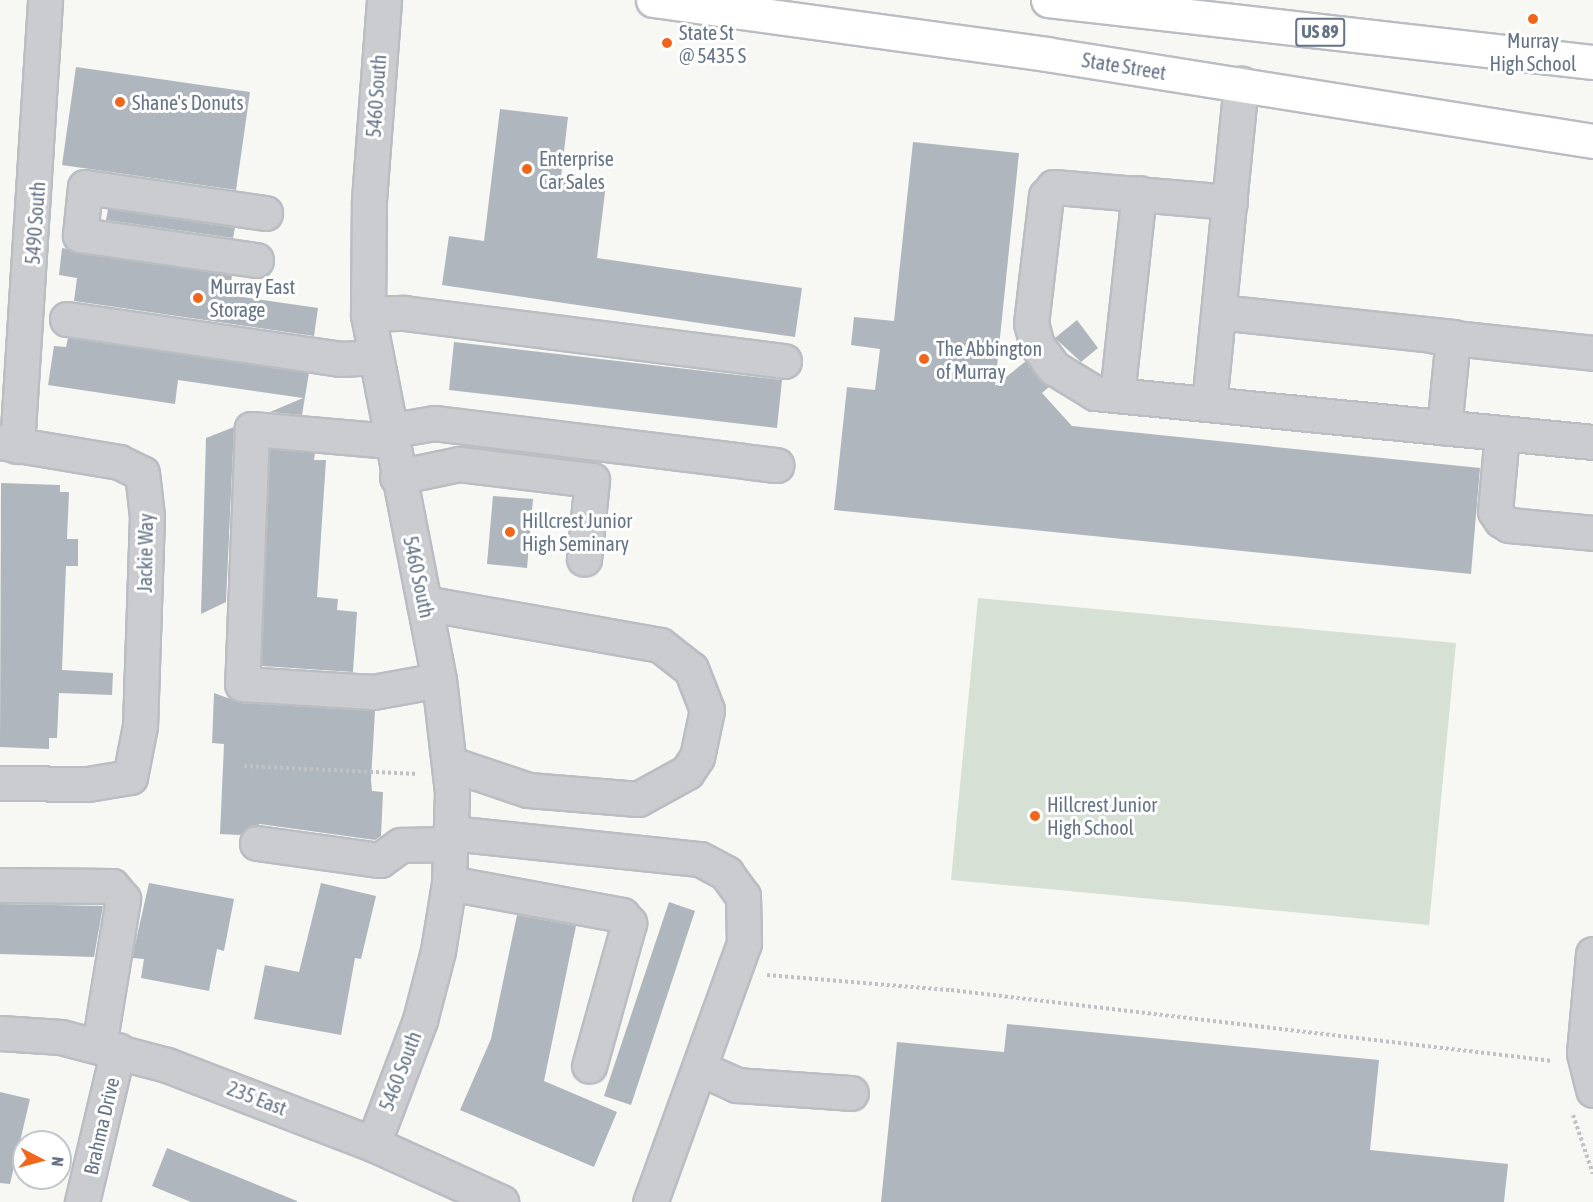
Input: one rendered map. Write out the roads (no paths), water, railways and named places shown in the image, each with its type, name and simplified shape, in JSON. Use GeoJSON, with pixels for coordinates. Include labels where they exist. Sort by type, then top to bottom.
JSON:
{"type":"FeatureCollection","features":[{"type":"Feature","properties":{"kind":"main road","name":"State Street"},"geometry":{"type":"LineString","coordinates":[[653,0],[1242,84],[1593,141]]}},
{"type":"Feature","properties":{"kind":"main road","name":"US 89"},"geometry":{"type":"LineString","coordinates":[[1048,0],[1593,62]]}},
{"type":"Feature","properties":{"kind":"street","name":"5490 South"},"geometry":{"type":"LineString","coordinates":[[9,444],[45,0]]}},
{"type":"Feature","properties":{"kind":"street","name":"5460 South"},"geometry":{"type":"LineString","coordinates":[[373,1144],[420,1020],[449,883],[451,839],[436,769],[439,680],[373,357],[368,314],[369,200],[384,0]]}},
{"type":"Feature","properties":{"kind":"street"},"geometry":{"type":"LineString","coordinates":[[1124,0],[1154,13]]}},
{"type":"Feature","properties":{"kind":"street"},"geometry":{"type":"LineString","coordinates":[[1209,404],[1242,84]]}},
{"type":"Feature","properties":{"kind":"street"},"geometry":{"type":"LineString","coordinates":[[1230,202],[1070,185],[1054,187],[1046,196],[1031,323],[1037,345],[1054,368],[1095,393],[1593,442]]}},
{"type":"Feature","properties":{"kind":"street"},"geometry":{"type":"LineString","coordinates":[[256,260],[80,235],[85,187],[265,213]]}},
{"type":"Feature","properties":{"kind":"street"},"geometry":{"type":"LineString","coordinates":[[1117,396],[1139,193]]}},
{"type":"Feature","properties":{"kind":"street"},"geometry":{"type":"LineString","coordinates":[[1219,312],[1593,353]]}},
{"type":"Feature","properties":{"kind":"street"},"geometry":{"type":"LineString","coordinates":[[368,314],[404,314],[784,361]]}},
{"type":"Feature","properties":{"kind":"street"},"geometry":{"type":"LineString","coordinates":[[68,319],[340,359],[373,357]]}},
{"type":"Feature","properties":{"kind":"street"},"geometry":{"type":"LineString","coordinates":[[1444,428],[1453,337]]}},
{"type":"Feature","properties":{"kind":"street"},"geometry":{"type":"LineString","coordinates":[[439,680],[373,692],[242,684],[252,429],[389,436],[434,423],[776,465]]}},
{"type":"Feature","properties":{"kind":"street"},"geometry":{"type":"LineString","coordinates":[[1502,433],[1495,511],[1501,520],[1509,525],[1593,533]]}},
{"type":"Feature","properties":{"kind":"street","name":"Jackie Way"},"geometry":{"type":"LineString","coordinates":[[0,783],[88,784],[130,777],[141,726],[147,516],[142,473],[119,462],[9,444]]}},
{"type":"Feature","properties":{"kind":"street"},"geometry":{"type":"LineString","coordinates":[[397,477],[459,464],[592,480],[584,559]]}},
{"type":"Feature","properties":{"kind":"street"},"geometry":{"type":"LineString","coordinates":[[424,603],[660,645],[691,669],[707,710],[697,757],[687,772],[638,799],[528,790],[436,769]]}},
{"type":"Feature","properties":{"kind":"street"},"geometry":{"type":"LineString","coordinates":[[257,843],[380,860],[401,845],[451,839],[683,856],[726,873],[743,896],[748,929],[650,1202]]}},
{"type":"Feature","properties":{"kind":"street"},"geometry":{"type":"LineString","coordinates":[[449,883],[622,915],[628,923],[589,1066]]}},
{"type":"Feature","properties":{"kind":"street","name":"Brahma Drive"},"geometry":{"type":"LineString","coordinates":[[0,885],[112,886],[123,899],[108,1047],[82,1202]]}},
{"type":"Feature","properties":{"kind":"street"},"geometry":{"type":"LineString","coordinates":[[1593,954],[1584,1053],[1593,1090]]}},
{"type":"Feature","properties":{"kind":"street","name":"235 East"},"geometry":{"type":"LineString","coordinates":[[0,1033],[108,1047],[249,1094],[373,1144],[501,1202]]}},
{"type":"Feature","properties":{"kind":"street"},"geometry":{"type":"LineString","coordinates":[[699,1068],[737,1085],[851,1093]]}},
{"type":"Feature","properties":{"kind":"place","name":"Murray High School"},"geometry":{"type":"Point","coordinates":[1533,19]}},
{"type":"Feature","properties":{"kind":"place","name":"State St @ 5435 S"},"geometry":{"type":"Point","coordinates":[667,43]}},
{"type":"Feature","properties":{"kind":"place","name":"Shane's Donuts"},"geometry":{"type":"Point","coordinates":[120,102]}},
{"type":"Feature","properties":{"kind":"place","name":"Enterprise Car Sales"},"geometry":{"type":"Point","coordinates":[527,169]}},
{"type":"Feature","properties":{"kind":"place","name":"Murray East Storage"},"geometry":{"type":"Point","coordinates":[198,298]}},
{"type":"Feature","properties":{"kind":"place","name":"The Abbington of Murray"},"geometry":{"type":"Point","coordinates":[924,359]}},
{"type":"Feature","properties":{"kind":"place","name":"Hillcrest Junior High Seminary"},"geometry":{"type":"Point","coordinates":[510,532]}},
{"type":"Feature","properties":{"kind":"place","name":"Hillcrest Junior High School"},"geometry":{"type":"Point","coordinates":[1035,816]}}]}
